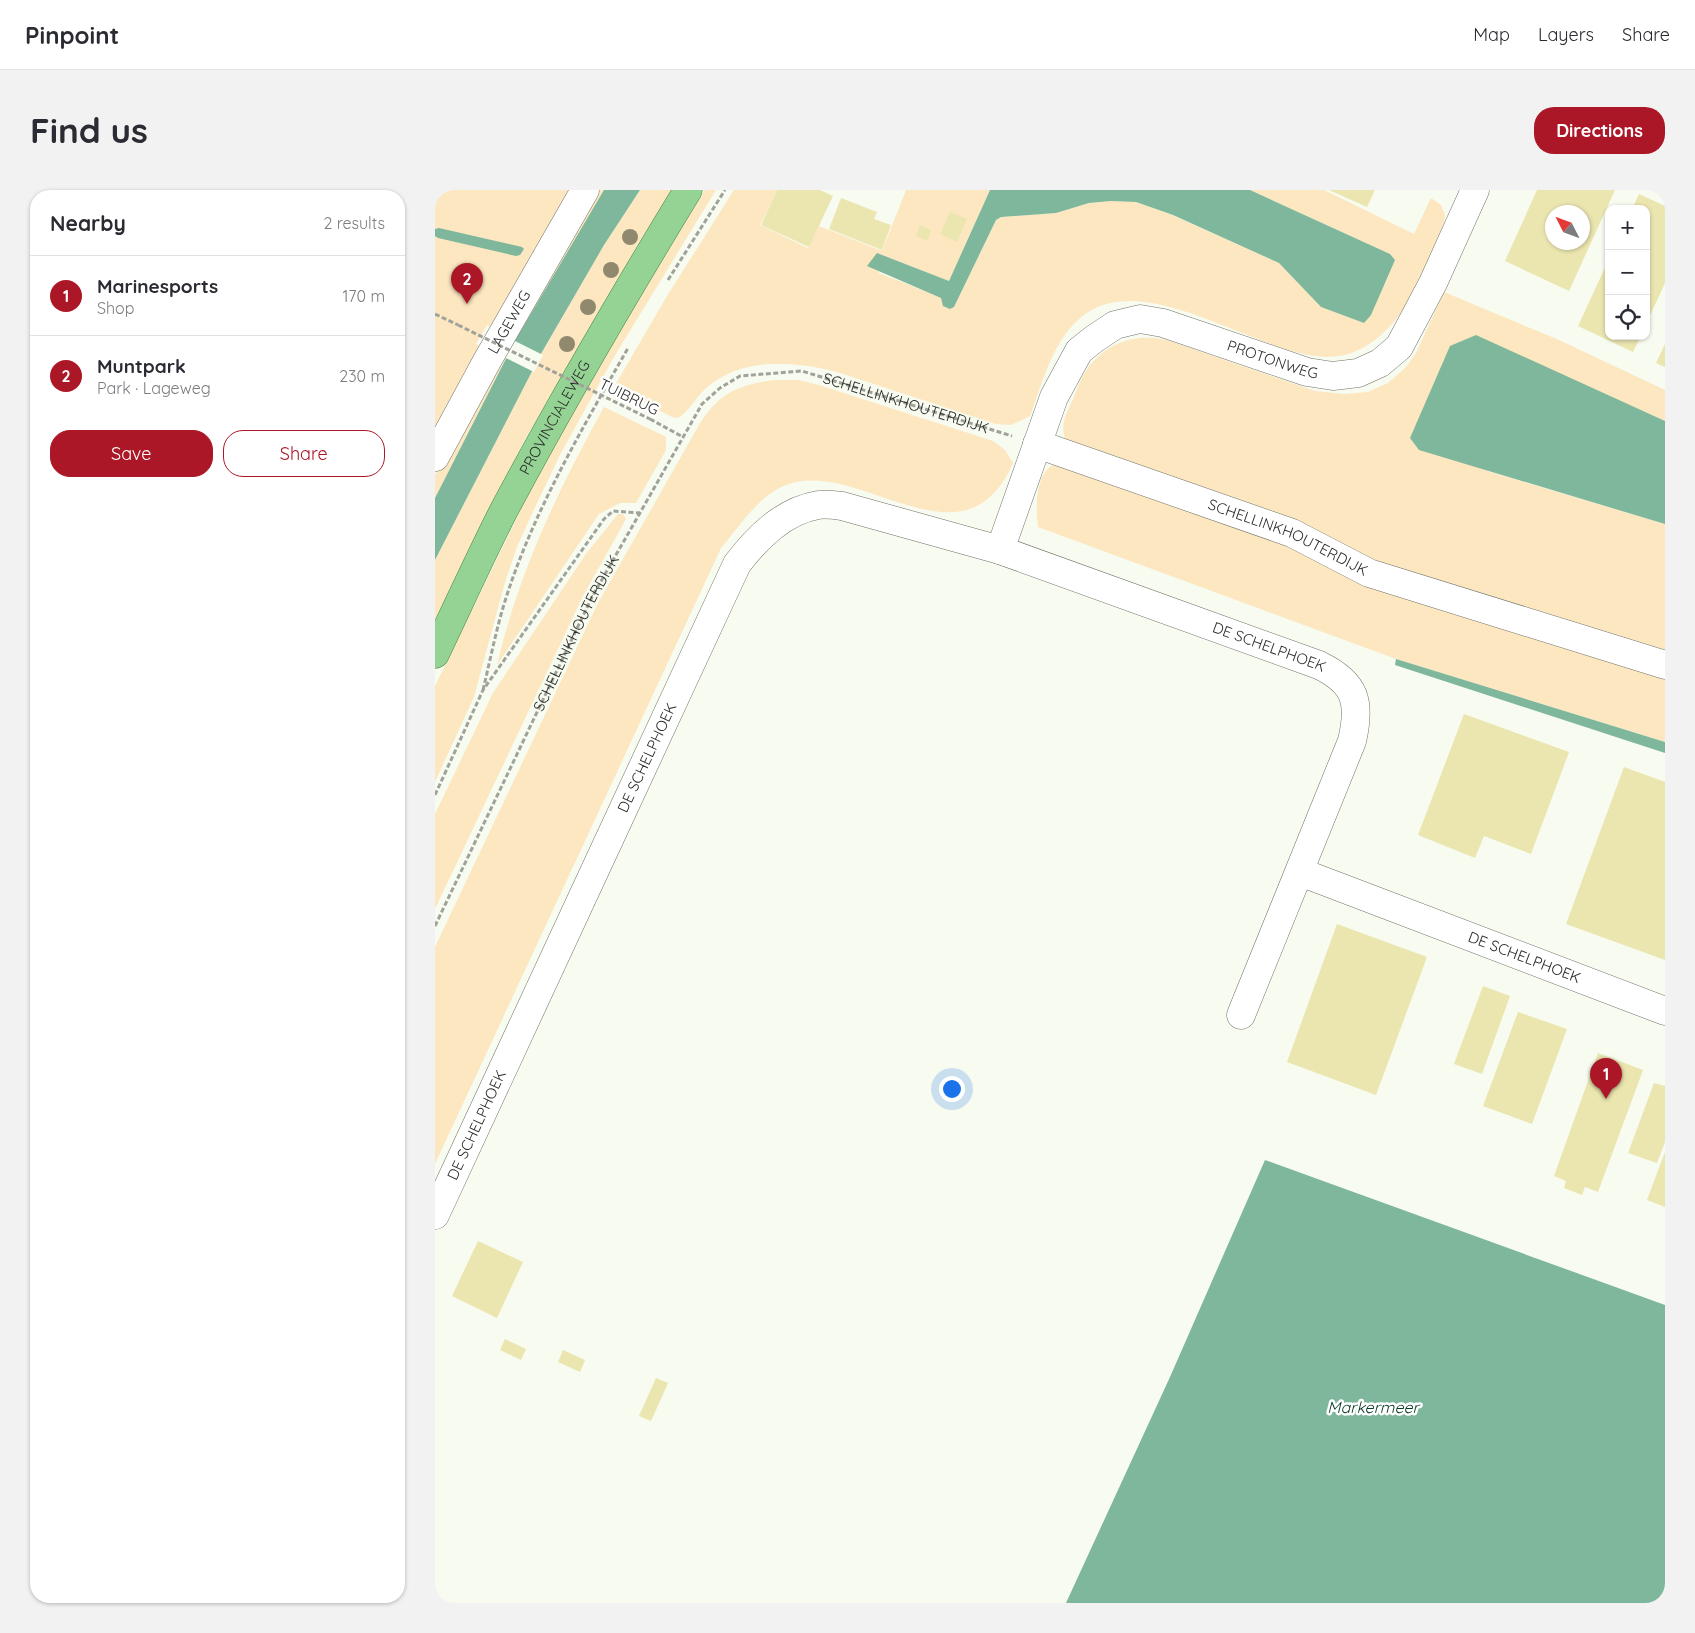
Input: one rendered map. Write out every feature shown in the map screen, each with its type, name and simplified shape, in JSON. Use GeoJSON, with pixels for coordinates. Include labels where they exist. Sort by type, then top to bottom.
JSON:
{"type":"FeatureCollection","features":[{"type":"Feature","properties":{"kind":"main road","name":"PROVINCIALEWEG"},"geometry":{"type":"LineString","coordinates":[[435,654],[503,512],[561,404],[607,323],[688,190]]}},
{"type":"Feature","properties":{"kind":"street","name":"LAGEWEG"},"geometry":{"type":"LineString","coordinates":[[435,457],[487,361],[585,190]]}},
{"type":"Feature","properties":{"kind":"street","name":"PROTONWEG"},"geometry":{"type":"LineString","coordinates":[[1037,444],[1054,397],[1079,351],[1115,325],[1141,319],[1163,323],[1307,372],[1333,376],[1358,373],[1380,363],[1399,347],[1413,322],[1475,190]]}},
{"type":"Feature","properties":{"kind":"street"},"geometry":{"type":"LineString","coordinates":[[999,550],[1037,444]]}},
{"type":"Feature","properties":{"kind":"street","name":"SCHELLINKHOUTERDIJK"},"geometry":{"type":"LineString","coordinates":[[1037,444],[1292,533],[1369,573],[1665,665]]}},
{"type":"Feature","properties":{"kind":"street","name":"DE SCHELPHOEK"},"geometry":{"type":"LineString","coordinates":[[435,1215],[737,564],[769,528],[793,514],[818,505],[841,506],[869,512],[999,550],[1319,665],[1337,674],[1349,686],[1355,702],[1357,720],[1353,741],[1241,1015]]}},
{"type":"Feature","properties":{"kind":"street","name":"DE SCHELPHOEK"},"geometry":{"type":"LineString","coordinates":[[1300,872],[1665,1010]]}},
{"type":"Feature","properties":{"kind":"path"},"geometry":{"type":"LineString","coordinates":[[665,284],[725,190]]}},
{"type":"Feature","properties":{"kind":"path","name":"TUIBRUG"},"geometry":{"type":"LineString","coordinates":[[435,314],[650,419],[683,438]]}},
{"type":"Feature","properties":{"kind":"path"},"geometry":{"type":"LineString","coordinates":[[435,795],[483,690],[505,601],[535,523],[587,421],[631,343]]}},
{"type":"Feature","properties":{"kind":"path","name":"SCHELLINKHOUTERDIJK"},"geometry":{"type":"LineString","coordinates":[[435,926],[592,597],[702,404],[720,388],[740,376],[802,370],[1037,444]]}},
{"type":"Feature","properties":{"kind":"path"},"geometry":{"type":"LineString","coordinates":[[483,690],[604,519],[613,511],[640,513]]}},
{"type":"Feature","properties":{"kind":"shaded area"},"geometry":{"type":"Polygon","coordinates":[[[435,190],[575,190],[493,328],[487,325],[476,344],[483,348],[435,432],[435,190]]]}},
{"type":"Feature","properties":{"kind":"shaded area"},"geometry":{"type":"Polygon","coordinates":[[[596,190],[605,190],[516,339],[435,498],[435,475],[446,451],[596,190]]]}},
{"type":"Feature","properties":{"kind":"shaded area"},"geometry":{"type":"Polygon","coordinates":[[[640,190],[672,190],[637,246],[523,443],[435,620],[435,560],[542,352],[604,245],[640,190]]]}},
{"type":"Feature","properties":{"kind":"shaded area"},"geometry":{"type":"Polygon","coordinates":[[[705,190],[716,190],[614,357],[560,455],[537,503],[517,547],[505,582],[474,697],[435,782],[435,686],[538,474],[622,324],[705,190]]]}},
{"type":"Feature","properties":{"kind":"shaded area"},"geometry":{"type":"Polygon","coordinates":[[[734,190],[777,190],[760,225],[808,248],[819,226],[882,251],[906,190],[990,190],[949,281],[877,253],[879,273],[942,298],[954,307],[996,220],[1001,217],[1056,213],[1089,203],[1111,201],[1136,202],[1172,215],[1279,263],[1321,307],[1364,323],[1390,254],[1250,190],[1324,190],[1414,234],[1431,198],[1441,205],[1445,215],[1441,232],[1430,256],[1407,303],[1397,318],[1370,344],[1357,351],[1335,357],[1299,353],[1166,306],[1134,301],[1105,305],[1079,319],[1055,352],[1030,416],[1011,425],[996,424],[837,372],[803,365],[785,364],[750,366],[734,371],[718,379],[704,390],[678,418],[672,417],[614,387],[667,296],[734,190]]]}},
{"type":"Feature","properties":{"kind":"shaded area"},"geometry":{"type":"Polygon","coordinates":[[[1444,292],[1559,340],[1665,390],[1665,421],[1635,408],[1487,471],[1665,524],[1665,655],[1364,561],[1068,447],[1065,440],[1063,428],[1067,412],[1083,375],[1104,352],[1123,342],[1145,338],[1167,340],[1315,391],[1344,394],[1368,392],[1388,383],[1406,367],[1416,353],[1444,292]]]}},
{"type":"Feature","properties":{"kind":"shaded area"},"geometry":{"type":"Polygon","coordinates":[[[774,380],[798,380],[819,385],[993,441],[1005,450],[1013,463],[992,495],[967,510],[939,512],[909,506],[845,486],[815,481],[786,485],[776,490],[758,504],[742,521],[721,548],[435,1164],[435,947],[598,603],[699,425],[714,405],[731,392],[750,385],[774,380]]]}},
{"type":"Feature","properties":{"kind":"shaded area"},"geometry":{"type":"Polygon","coordinates":[[[604,407],[666,437],[666,450],[636,503],[620,503],[599,514],[497,665],[516,597],[541,533],[555,501],[604,407]]]}},
{"type":"Feature","properties":{"kind":"shaded area"},"geometry":{"type":"Polygon","coordinates":[[[1056,464],[1665,674],[1665,742],[1396,659],[1038,527],[1037,501],[1040,482],[1049,468],[1056,464]]]}},
{"type":"Feature","properties":{"kind":"shaded area"},"geometry":{"type":"Polygon","coordinates":[[[618,514],[623,514],[626,519],[583,596],[435,909],[435,814],[493,693],[586,554],[618,514]]]}},
{"type":"Feature","properties":{"kind":"water"},"geometry":{"type":"Polygon","coordinates":[[[604,190],[640,190],[604,245],[542,352],[435,560],[435,498],[516,339],[604,190]]]}},
{"type":"Feature","properties":{"kind":"water"},"geometry":{"type":"Polygon","coordinates":[[[990,190],[1250,190],[1390,254],[1395,260],[1371,315],[1364,323],[1321,307],[1279,263],[1173,215],[1136,202],[1111,201],[1089,203],[1056,213],[1001,217],[996,220],[954,307],[950,309],[943,306],[941,298],[867,266],[877,253],[949,281],[990,190]]]}},
{"type":"Feature","properties":{"kind":"water"},"geometry":{"type":"Polygon","coordinates":[[[439,228],[524,249],[520,255],[516,256],[438,238],[435,236],[435,229],[439,228]]]}},
{"type":"Feature","properties":{"kind":"water"},"geometry":{"type":"Polygon","coordinates":[[[1476,335],[1665,421],[1665,524],[1419,450],[1410,438],[1450,346],[1476,335]]]}},
{"type":"Feature","properties":{"kind":"water"},"geometry":{"type":"Polygon","coordinates":[[[1396,659],[1665,742],[1665,753],[1395,665],[1396,659]]]}},
{"type":"Feature","properties":{"kind":"water","name":"Markermeer"},"geometry":{"type":"Polygon","coordinates":[[[1265,1160],[1665,1305],[1665,1603],[1066,1603],[1170,1377],[1265,1160]]]}},
{"type":"Feature","properties":{"kind":"pier"},"geometry":{"type":"Polygon","coordinates":[[[513,340],[543,355],[534,372],[504,357],[513,340]]]}},
{"type":"Feature","properties":{"kind":"building"},"geometry":{"type":"Polygon","coordinates":[[[777,190],[820,190],[833,196],[809,247],[761,225],[777,190]]]}},
{"type":"Feature","properties":{"kind":"building"},"geometry":{"type":"Polygon","coordinates":[[[1329,190],[1375,190],[1367,207],[1329,190]]]}},
{"type":"Feature","properties":{"kind":"building"},"geometry":{"type":"Polygon","coordinates":[[[1537,190],[1615,190],[1608,205],[1605,205],[1605,212],[1590,245],[1590,205],[1545,205],[1545,250],[1588,250],[1569,291],[1505,261],[1537,190]]]}},
{"type":"Feature","properties":{"kind":"building"},"geometry":{"type":"Polygon","coordinates":[[[1639,194],[1665,206],[1665,283],[1650,315],[1650,205],[1634,205],[1639,194]]]}},
{"type":"Feature","properties":{"kind":"building"},"geometry":{"type":"Polygon","coordinates":[[[841,198],[877,212],[874,219],[891,225],[882,250],[829,229],[841,198]]]}},
{"type":"Feature","properties":{"kind":"building"},"geometry":{"type":"Polygon","coordinates":[[[950,212],[967,219],[957,242],[940,234],[950,212]]]}},
{"type":"Feature","properties":{"kind":"building"},"geometry":{"type":"Polygon","coordinates":[[[920,225],[931,230],[927,241],[916,236],[920,225]]]}},
{"type":"Feature","properties":{"kind":"building"},"geometry":{"type":"Polygon","coordinates":[[[1605,268],[1605,339],[1578,326],[1605,268]]]}},
{"type":"Feature","properties":{"kind":"building"},"geometry":{"type":"Polygon","coordinates":[[[1608,340],[1639,340],[1633,352],[1608,340]]]}},
{"type":"Feature","properties":{"kind":"building"},"geometry":{"type":"Polygon","coordinates":[[[1665,344],[1665,367],[1656,363],[1665,344]]]}},
{"type":"Feature","properties":{"kind":"building"},"geometry":{"type":"Polygon","coordinates":[[[1464,714],[1569,752],[1531,854],[1484,836],[1475,858],[1418,835],[1464,714]]]}},
{"type":"Feature","properties":{"kind":"building"},"geometry":{"type":"Polygon","coordinates":[[[1624,767],[1665,782],[1665,960],[1566,924],[1624,767]]]}},
{"type":"Feature","properties":{"kind":"building"},"geometry":{"type":"Polygon","coordinates":[[[1337,924],[1427,957],[1376,1095],[1287,1062],[1337,924]]]}},
{"type":"Feature","properties":{"kind":"building"},"geometry":{"type":"Polygon","coordinates":[[[1483,986],[1510,996],[1482,1074],[1454,1064],[1483,986]]]}},
{"type":"Feature","properties":{"kind":"building"},"geometry":{"type":"Polygon","coordinates":[[[1518,1012],[1567,1029],[1532,1124],[1483,1106],[1518,1012]]]}},
{"type":"Feature","properties":{"kind":"building"},"geometry":{"type":"Polygon","coordinates":[[[1598,1053],[1643,1070],[1598,1192],[1585,1187],[1582,1195],[1564,1188],[1566,1181],[1554,1176],[1598,1053]]]}},
{"type":"Feature","properties":{"kind":"building"},"geometry":{"type":"Polygon","coordinates":[[[1654,1083],[1665,1086],[1665,1142],[1657,1163],[1628,1153],[1654,1083]]]}},
{"type":"Feature","properties":{"kind":"building"},"geometry":{"type":"Polygon","coordinates":[[[1665,1152],[1665,1207],[1647,1200],[1665,1152]]]}},
{"type":"Feature","properties":{"kind":"building"},"geometry":{"type":"Polygon","coordinates":[[[478,1241],[523,1262],[497,1318],[452,1296],[478,1241]]]}},
{"type":"Feature","properties":{"kind":"building"},"geometry":{"type":"Polygon","coordinates":[[[505,1339],[526,1349],[521,1360],[500,1350],[505,1339]]]}},
{"type":"Feature","properties":{"kind":"building"},"geometry":{"type":"Polygon","coordinates":[[[563,1350],[585,1360],[580,1372],[558,1362],[563,1350]]]}},
{"type":"Feature","properties":{"kind":"building"},"geometry":{"type":"Polygon","coordinates":[[[656,1378],[668,1383],[651,1421],[639,1416],[656,1378]]]}},
{"type":"Feature","properties":{"kind":"place","name":"Muntpark"},"geometry":{"type":"Point","coordinates":[467,304]}},
{"type":"Feature","properties":{"kind":"place","name":"Marinesports"},"geometry":{"type":"Point","coordinates":[1606,1099]}}]}
